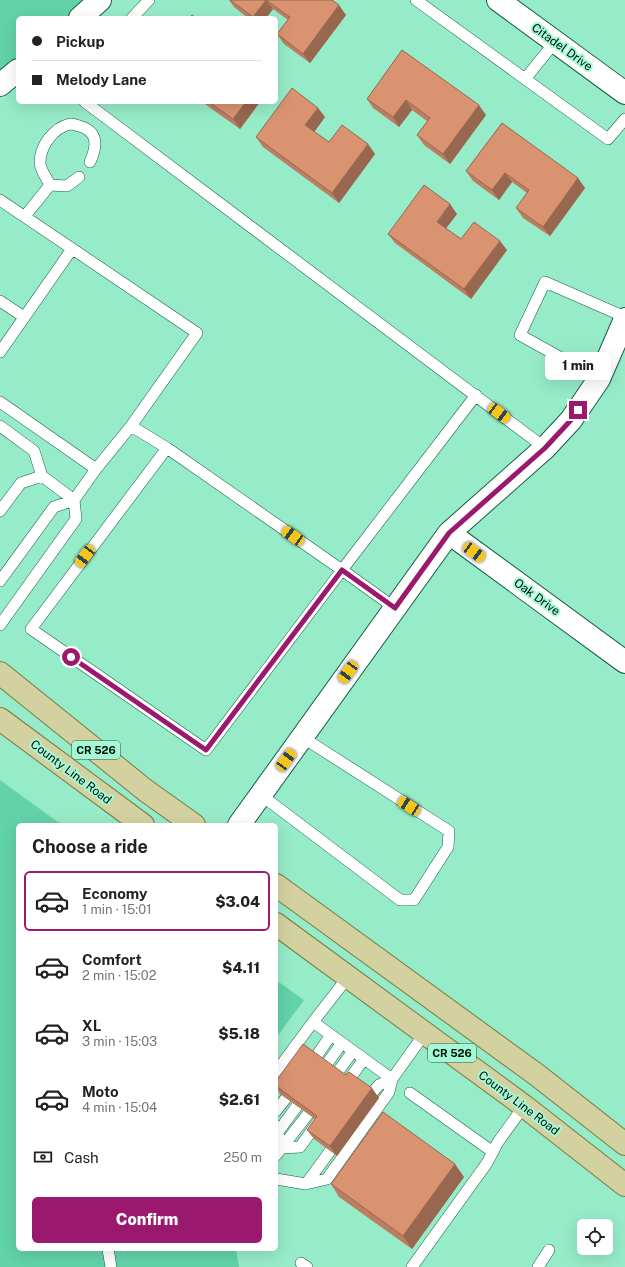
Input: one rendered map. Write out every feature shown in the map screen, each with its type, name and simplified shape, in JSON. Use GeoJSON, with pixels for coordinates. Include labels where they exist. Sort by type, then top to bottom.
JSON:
{"type":"FeatureCollection","features":[{"type":"Feature","properties":{"kind":"main road","name":"CR 526"},"geometry":{"type":"LineString","coordinates":[[0,674],[145,790],[191,823]]}},
{"type":"Feature","properties":{"kind":"main road","name":"County Line Road"},"geometry":{"type":"LineString","coordinates":[[0,720],[140,823]]}},
{"type":"Feature","properties":{"kind":"main road","name":"CR 526"},"geometry":{"type":"LineString","coordinates":[[278,885],[537,1075],[625,1144]]}},
{"type":"Feature","properties":{"kind":"main road","name":"County Line Road"},"geometry":{"type":"LineString","coordinates":[[278,925],[524,1106],[625,1185]]}},
{"type":"Feature","properties":{"kind":"street"},"geometry":{"type":"LineString","coordinates":[[82,16],[100,0]]}},
{"type":"Feature","properties":{"kind":"street","name":"Citadel Drive"},"geometry":{"type":"LineString","coordinates":[[498,0],[625,93]]}},
{"type":"Feature","properties":{"kind":"street"},"geometry":{"type":"LineString","coordinates":[[0,85],[16,72]]}},
{"type":"Feature","properties":{"kind":"street"},"geometry":{"type":"LineString","coordinates":[[240,823],[449,533],[545,448],[571,420],[599,379],[625,318]]}},
{"type":"Feature","properties":{"kind":"street","name":"Oak Drive"},"geometry":{"type":"LineString","coordinates":[[449,533],[625,662]]}},
{"type":"Feature","properties":{"kind":"lane"},"geometry":{"type":"LineString","coordinates":[[134,16],[149,0]]}},
{"type":"Feature","properties":{"kind":"lane"},"geometry":{"type":"LineString","coordinates":[[416,0],[608,139],[625,119]]}},
{"type":"Feature","properties":{"kind":"lane"},"geometry":{"type":"LineString","coordinates":[[525,79],[555,42]]}},
{"type":"Feature","properties":{"kind":"lane"},"geometry":{"type":"LineString","coordinates":[[88,104],[545,448]]}},
{"type":"Feature","properties":{"kind":"lane"},"geometry":{"type":"LineString","coordinates":[[50,185],[40,164],[43,145],[55,131],[71,124],[85,128],[94,137],[96,150],[90,162]]}},
{"type":"Feature","properties":{"kind":"lane"},"geometry":{"type":"LineString","coordinates":[[50,185],[67,186],[79,177]]}},
{"type":"Feature","properties":{"kind":"lane"},"geometry":{"type":"LineString","coordinates":[[24,216],[50,185]]}},
{"type":"Feature","properties":{"kind":"lane"},"geometry":{"type":"LineString","coordinates":[[0,200],[197,333],[131,426],[96,469],[74,500],[54,508],[0,581]]}},
{"type":"Feature","properties":{"kind":"lane"},"geometry":{"type":"LineString","coordinates":[[0,352],[72,249]]}},
{"type":"Feature","properties":{"kind":"lane"},"geometry":{"type":"LineString","coordinates":[[599,379],[520,335],[545,282],[625,318]]}},
{"type":"Feature","properties":{"kind":"lane"},"geometry":{"type":"LineString","coordinates":[[0,301],[24,318]]}},
{"type":"Feature","properties":{"kind":"lane"},"geometry":{"type":"LineString","coordinates":[[167,448],[31,629],[206,750],[476,395]]}},
{"type":"Feature","properties":{"kind":"lane"},"geometry":{"type":"LineString","coordinates":[[0,402],[96,469]]}},
{"type":"Feature","properties":{"kind":"lane"},"geometry":{"type":"LineString","coordinates":[[0,426],[34,450],[42,476],[74,500],[76,518],[0,625]]}},
{"type":"Feature","properties":{"kind":"lane"},"geometry":{"type":"LineString","coordinates":[[131,426],[167,448],[395,608]]}},
{"type":"Feature","properties":{"kind":"lane"},"geometry":{"type":"LineString","coordinates":[[0,511],[21,483],[42,476]]}},
{"type":"Feature","properties":{"kind":"lane"},"geometry":{"type":"LineString","coordinates":[[261,795],[400,900],[414,900],[448,847],[449,832],[302,737]]}},
{"type":"Feature","properties":{"kind":"lane"},"geometry":{"type":"LineString","coordinates":[[278,1069],[312,1022],[348,977]]}},
{"type":"Feature","properties":{"kind":"lane"},"geometry":{"type":"LineString","coordinates":[[312,1022],[392,1079]]}},
{"type":"Feature","properties":{"kind":"lane"},"geometry":{"type":"LineString","coordinates":[[278,1179],[306,1184],[327,1179],[389,1092],[392,1079],[425,1033]]}},
{"type":"Feature","properties":{"kind":"lane"},"geometry":{"type":"LineString","coordinates":[[315,1058],[331,1035]]}},
{"type":"Feature","properties":{"kind":"lane"},"geometry":{"type":"LineString","coordinates":[[326,1065],[342,1043]]}},
{"type":"Feature","properties":{"kind":"lane"},"geometry":{"type":"LineString","coordinates":[[337,1073],[353,1051]]}},
{"type":"Feature","properties":{"kind":"lane"},"geometry":{"type":"LineString","coordinates":[[348,1081],[364,1059]]}},
{"type":"Feature","properties":{"kind":"lane"},"geometry":{"type":"LineString","coordinates":[[372,1093],[379,1085],[392,1079]]}},
{"type":"Feature","properties":{"kind":"lane"},"geometry":{"type":"LineString","coordinates":[[410,1093],[493,1152]]}},
{"type":"Feature","properties":{"kind":"lane"},"geometry":{"type":"LineString","coordinates":[[278,1108],[286,1098]]}},
{"type":"Feature","properties":{"kind":"lane"},"geometry":{"type":"LineString","coordinates":[[278,1128],[296,1106]]}},
{"type":"Feature","properties":{"kind":"lane"},"geometry":{"type":"LineString","coordinates":[[412,1267],[487,1163],[498,1142],[524,1106]]}},
{"type":"Feature","properties":{"kind":"lane"},"geometry":{"type":"LineString","coordinates":[[279,1152],[308,1114]]}},
{"type":"Feature","properties":{"kind":"lane"},"geometry":{"type":"LineString","coordinates":[[279,1152],[300,1147],[318,1121]]}},
{"type":"Feature","properties":{"kind":"lane"},"geometry":{"type":"LineString","coordinates":[[278,1140],[279,1152]]}},
{"type":"Feature","properties":{"kind":"lane"},"geometry":{"type":"LineString","coordinates":[[306,1184],[330,1151]]}},
{"type":"Feature","properties":{"kind":"lane"},"geometry":{"type":"LineString","coordinates":[[538,1267],[549,1250]]}},
{"type":"Feature","properties":{"kind":"lane"},"geometry":{"type":"LineString","coordinates":[[108,1251],[111,1267]]}},
{"type":"Feature","properties":{"kind":"green space"},"geometry":{"type":"Polygon","coordinates":[[[0,0],[87,0],[71,16],[16,16],[16,71],[0,87],[0,0]]]}},
{"type":"Feature","properties":{"kind":"green space"},"geometry":{"type":"Polygon","coordinates":[[[0,780],[59,823],[16,823],[16,1251],[236,1251],[239,1267],[0,1267],[0,780]]]}},
{"type":"Feature","properties":{"kind":"green space"},"geometry":{"type":"Polygon","coordinates":[[[278,981],[304,1000],[278,1035],[278,981]]]}},
{"type":"Feature","properties":{"kind":"building"},"geometry":{"type":"Polygon","coordinates":[[[230,0],[266,0],[254,16],[230,0]]]}},
{"type":"Feature","properties":{"kind":"building"},"geometry":{"type":"Polygon","coordinates":[[[266,0],[332,0],[339,5],[303,54],[278,35],[290,17],[266,0]]]}},
{"type":"Feature","properties":{"kind":"building"},"geometry":{"type":"Polygon","coordinates":[[[402,50],[479,105],[443,154],[417,135],[430,118],[406,100],[393,117],[367,99],[402,50]]]}},
{"type":"Feature","properties":{"kind":"building"},"geometry":{"type":"Polygon","coordinates":[[[292,88],[318,108],[305,125],[329,142],[342,125],[368,144],[332,193],[256,137],[292,88]]]}},
{"type":"Feature","properties":{"kind":"building"},"geometry":{"type":"Polygon","coordinates":[[[212,104],[244,104],[233,119],[212,104]]]}},
{"type":"Feature","properties":{"kind":"building"},"geometry":{"type":"Polygon","coordinates":[[[502,123],[578,178],[543,227],[516,208],[529,190],[505,173],[492,190],[466,171],[502,123]]]}},
{"type":"Feature","properties":{"kind":"building"},"geometry":{"type":"Polygon","coordinates":[[[424,185],[450,204],[437,222],[461,239],[474,222],[500,241],[464,289],[388,234],[424,185]]]}},
{"type":"Feature","properties":{"kind":"building"},"geometry":{"type":"Polygon","coordinates":[[[303,1044],[346,1075],[349,1072],[372,1088],[330,1146],[307,1130],[317,1116],[278,1087],[278,1078],[303,1044]]]}},
{"type":"Feature","properties":{"kind":"building"},"geometry":{"type":"Polygon","coordinates":[[[383,1112],[455,1164],[403,1236],[331,1184],[383,1112]]]}},
{"type":"Feature","properties":{"kind":"route"},"geometry":{"type":"LineString","coordinates":[[71,657],[206,750],[342,570],[395,608],[449,533],[545,448],[571,420],[578,410]]}}]}
